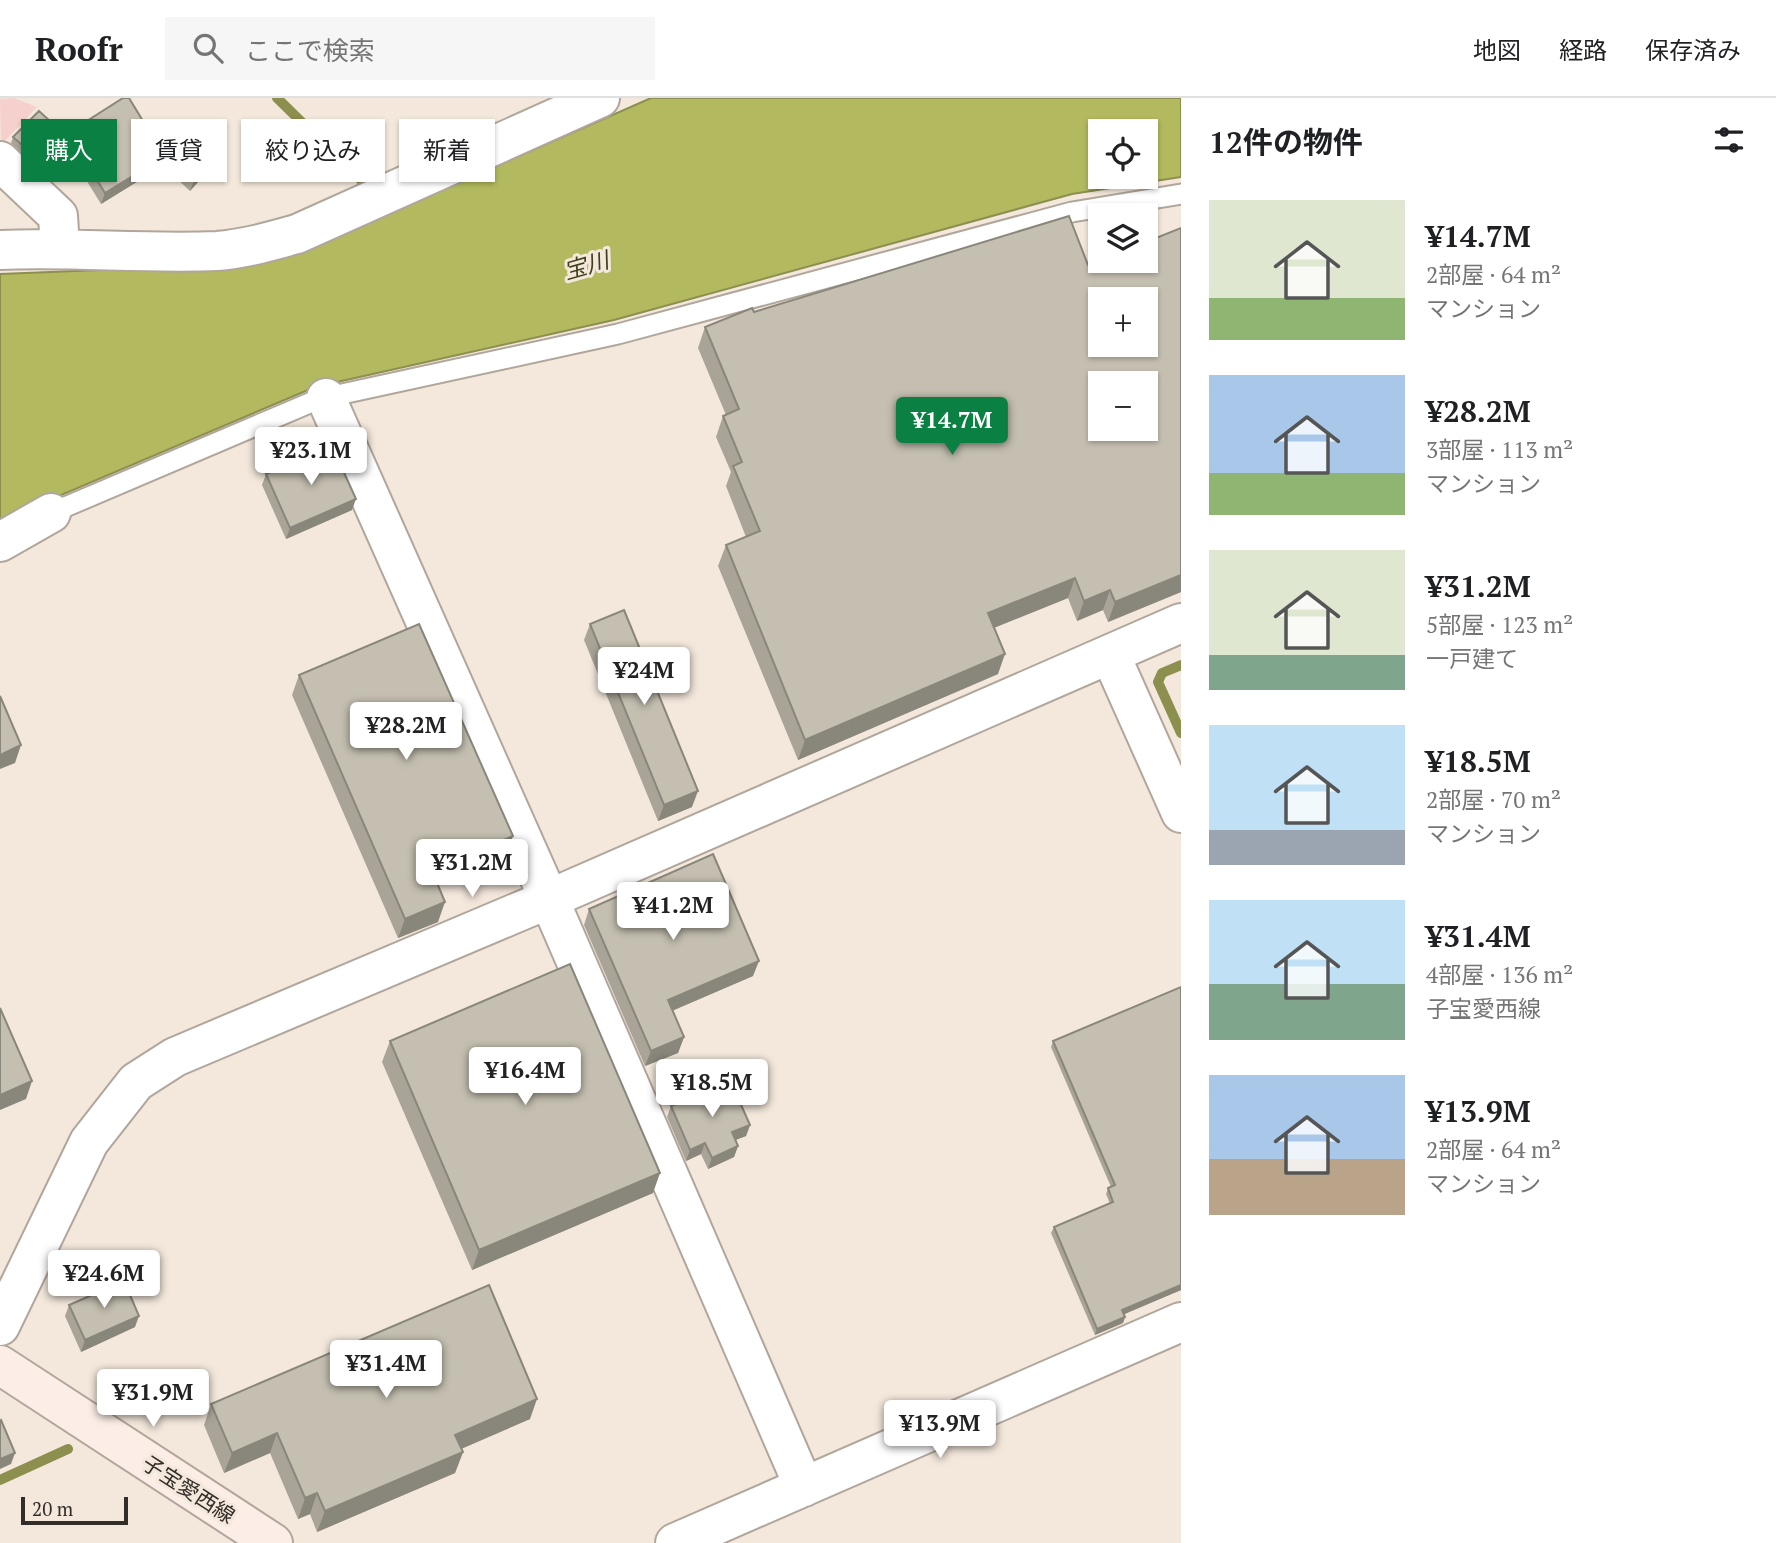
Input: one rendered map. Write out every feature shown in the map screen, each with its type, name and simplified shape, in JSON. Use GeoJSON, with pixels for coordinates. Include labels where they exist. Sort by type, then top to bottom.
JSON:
{"type":"FeatureCollection","features":[{"type":"Feature","properties":{"kind":"main road","name":"子宝愛西線"},"geometry":{"type":"LineString","coordinates":[[0,1365],[273,1543]]}},
{"type":"Feature","properties":{"kind":"street"},"geometry":{"type":"LineString","coordinates":[[0,250],[60,248],[219,251],[297,234],[600,98]]}},
{"type":"Feature","properties":{"kind":"street"},"geometry":{"type":"LineString","coordinates":[[0,162],[58,216],[60,248]]}},
{"type":"Feature","properties":{"kind":"street"},"geometry":{"type":"LineString","coordinates":[[326,398],[549,899],[804,1487]]}},
{"type":"Feature","properties":{"kind":"street"},"geometry":{"type":"LineString","coordinates":[[0,542],[51,513]]}},
{"type":"Feature","properties":{"kind":"street"},"geometry":{"type":"LineString","coordinates":[[0,1326],[89,1142],[136,1082],[175,1057],[549,899],[1181,623]]}},
{"type":"Feature","properties":{"kind":"street"},"geometry":{"type":"LineString","coordinates":[[1110,654],[1181,813]]}},
{"type":"Feature","properties":{"kind":"street"},"geometry":{"type":"LineString","coordinates":[[675,1543],[1181,1322]]}},
{"type":"Feature","properties":{"kind":"lane"},"geometry":{"type":"LineString","coordinates":[[51,513],[326,398],[618,334],[1072,212],[1181,194]]}},
{"type":"Feature","properties":{"kind":"shaded area"},"geometry":{"type":"Polygon","coordinates":[[[14,98],[37,107],[26,119],[21,119],[21,124],[1,145],[0,99],[14,98]]]}},
{"type":"Feature","properties":{"kind":"water","name":"宝川"},"geometry":{"type":"Polygon","coordinates":[[[651,98],[1181,98],[1181,177],[1158,181],[1158,119],[1088,119],[1088,189],[1104,189],[1072,194],[614,320],[315,387],[0,521],[0,274],[225,265],[299,253],[460,182],[495,182],[495,167],[651,98]]]}},
{"type":"Feature","properties":{"kind":"building"},"geometry":{"type":"Polygon","coordinates":[[[123,98],[129,98],[142,119],[131,119],[131,177],[105,193],[98,182],[117,182],[117,119],[90,119],[123,98]]]}},
{"type":"Feature","properties":{"kind":"building"},"geometry":{"type":"Polygon","coordinates":[[[39,111],[48,119],[31,119],[39,111]]]}},
{"type":"Feature","properties":{"kind":"building"},"geometry":{"type":"Polygon","coordinates":[[[21,129],[21,144],[13,137],[21,129]]]}},
{"type":"Feature","properties":{"kind":"building"},"geometry":{"type":"Polygon","coordinates":[[[1069,216],[1088,265],[1088,273],[1158,273],[1158,237],[1181,228],[1181,575],[1115,602],[1110,590],[1084,601],[1075,578],[988,613],[1005,654],[805,740],[726,545],[760,531],[733,466],[742,462],[723,416],[739,409],[705,327],[752,308],[754,312],[1069,216]]]}},
{"type":"Feature","properties":{"kind":"building"},"geometry":{"type":"Polygon","coordinates":[[[332,446],[356,499],[290,528],[266,474],[332,446]]]}},
{"type":"Feature","properties":{"kind":"building"},"geometry":{"type":"Polygon","coordinates":[[[624,610],[698,791],[664,805],[590,624],[624,610]]]}},
{"type":"Feature","properties":{"kind":"building"},"geometry":{"type":"Polygon","coordinates":[[[419,624],[513,836],[432,871],[445,902],[405,919],[299,675],[419,624]]]}},
{"type":"Feature","properties":{"kind":"building"},"geometry":{"type":"Polygon","coordinates":[[[0,696],[21,745],[0,755],[0,696]]]}},
{"type":"Feature","properties":{"kind":"building"},"geometry":{"type":"Polygon","coordinates":[[[713,854],[759,961],[668,1000],[684,1037],[651,1051],[589,909],[713,854]]]}},
{"type":"Feature","properties":{"kind":"building"},"geometry":{"type":"Polygon","coordinates":[[[570,964],[660,1173],[479,1250],[390,1041],[570,964]]]}},
{"type":"Feature","properties":{"kind":"building"},"geometry":{"type":"Polygon","coordinates":[[[1181,987],[1181,1285],[1122,1310],[1125,1317],[1097,1329],[1054,1227],[1113,1202],[1108,1188],[1115,1185],[1053,1041],[1181,987]]]}},
{"type":"Feature","properties":{"kind":"building"},"geometry":{"type":"Polygon","coordinates":[[[0,1008],[32,1081],[0,1095],[0,1008]]]}},
{"type":"Feature","properties":{"kind":"building"},"geometry":{"type":"Polygon","coordinates":[[[730,1080],[750,1125],[732,1132],[738,1146],[712,1158],[705,1143],[690,1150],[671,1106],[730,1080]]]}},
{"type":"Feature","properties":{"kind":"building"},"geometry":{"type":"Polygon","coordinates":[[[124,1281],[139,1316],[85,1340],[69,1305],[124,1281]]]}},
{"type":"Feature","properties":{"kind":"building"},"geometry":{"type":"Polygon","coordinates":[[[489,1285],[537,1399],[455,1435],[463,1452],[325,1511],[317,1493],[305,1498],[277,1433],[232,1453],[211,1404],[489,1285]]]}},
{"type":"Feature","properties":{"kind":"building"},"geometry":{"type":"Polygon","coordinates":[[[0,1421],[15,1453],[0,1459],[0,1421]]]}},
{"type":"Feature","properties":{"kind":"waterway"},"geometry":{"type":"LineString","coordinates":[[277,98],[298,119]]}},
{"type":"Feature","properties":{"kind":"waterway"},"geometry":{"type":"LineString","coordinates":[[1181,665],[1162,673],[1158,682],[1181,733]]}},
{"type":"Feature","properties":{"kind":"waterway"},"geometry":{"type":"LineString","coordinates":[[0,1480],[68,1449]]}}]}
